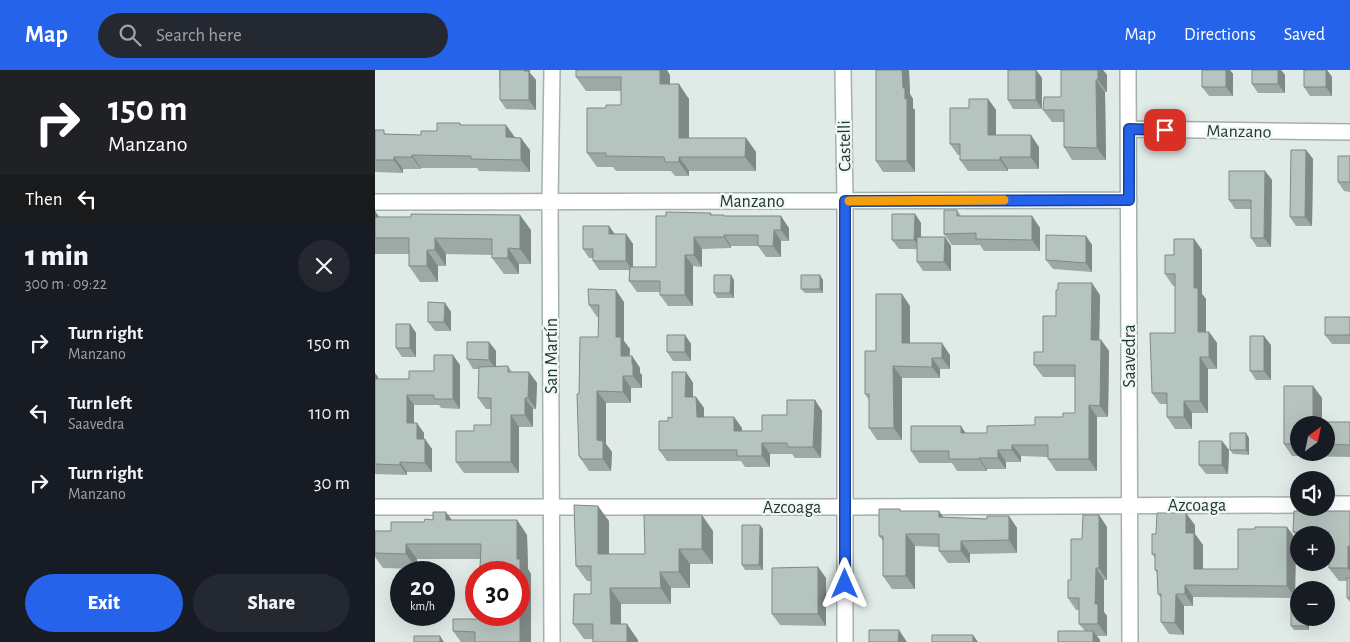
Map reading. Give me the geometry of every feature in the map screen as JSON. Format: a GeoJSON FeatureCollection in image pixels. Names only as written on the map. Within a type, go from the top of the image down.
{"type":"FeatureCollection","features":[{"type":"Feature","properties":{"kind":"street","name":"San Martín"},"geometry":{"type":"LineString","coordinates":[[552,70],[550,202],[552,642]]}},
{"type":"Feature","properties":{"kind":"street","name":"Castelli"},"geometry":{"type":"LineString","coordinates":[[843,70],[845,201],[845,642]]}},
{"type":"Feature","properties":{"kind":"street","name":"Saavedra"},"geometry":{"type":"LineString","coordinates":[[1128,70],[1130,642]]}},
{"type":"Feature","properties":{"kind":"street","name":"Manzano"},"geometry":{"type":"LineString","coordinates":[[1129,129],[1350,132]]}},
{"type":"Feature","properties":{"kind":"street","name":"Manzano"},"geometry":{"type":"LineString","coordinates":[[375,202],[1129,200]]}},
{"type":"Feature","properties":{"kind":"street","name":"Azcoaga"},"geometry":{"type":"LineString","coordinates":[[375,507],[1290,504]]}},
{"type":"Feature","properties":{"kind":"street"},"geometry":{"type":"LineString","coordinates":[[1335,504],[1350,504]]}},
{"type":"Feature","properties":{"kind":"building"},"geometry":{"type":"Polygon","coordinates":[[[500,70],[529,71],[529,100],[500,100],[500,70]]]}},
{"type":"Feature","properties":{"kind":"building"},"geometry":{"type":"Polygon","coordinates":[[[576,70],[660,70],[660,84],[679,84],[679,138],[746,138],[745,157],[679,157],[679,162],[665,162],[664,157],[606,156],[606,153],[587,153],[587,108],[606,108],[606,105],[621,105],[621,77],[576,77],[576,70]]]}},
{"type":"Feature","properties":{"kind":"building"},"geometry":{"type":"Polygon","coordinates":[[[876,70],[902,70],[903,88],[905,88],[905,99],[907,99],[907,161],[876,161],[876,70]]]}},
{"type":"Feature","properties":{"kind":"building"},"geometry":{"type":"Polygon","coordinates":[[[1008,70],[1036,70],[1036,100],[1008,100],[1008,70]]]}},
{"type":"Feature","properties":{"kind":"building"},"geometry":{"type":"Polygon","coordinates":[[[1061,70],[1098,70],[1098,80],[1096,80],[1097,148],[1064,147],[1064,110],[1043,110],[1044,97],[1061,97],[1061,70]]]}},
{"type":"Feature","properties":{"kind":"building"},"geometry":{"type":"Polygon","coordinates":[[[1202,70],[1226,70],[1226,87],[1202,87],[1202,70]]]}},
{"type":"Feature","properties":{"kind":"building"},"geometry":{"type":"Polygon","coordinates":[[[1252,70],[1278,70],[1278,84],[1252,84],[1252,70]]]}},
{"type":"Feature","properties":{"kind":"building"},"geometry":{"type":"Polygon","coordinates":[[[1304,70],[1326,70],[1326,87],[1304,87],[1304,70]]]}},
{"type":"Feature","properties":{"kind":"building"},"geometry":{"type":"Polygon","coordinates":[[[969,99],[988,99],[988,135],[1031,135],[1031,157],[1000,157],[1000,160],[960,160],[960,144],[950,144],[950,108],[969,108],[969,99]]]}},
{"type":"Feature","properties":{"kind":"building"},"geometry":{"type":"Polygon","coordinates":[[[437,123],[506,125],[506,137],[521,138],[521,160],[471,159],[471,156],[412,155],[412,157],[394,157],[394,160],[375,160],[375,130],[384,130],[384,134],[421,135],[421,131],[437,131],[437,123]]]}},
{"type":"Feature","properties":{"kind":"building"},"geometry":{"type":"Polygon","coordinates":[[[1291,150],[1306,150],[1305,217],[1290,217],[1291,150]]]}},
{"type":"Feature","properties":{"kind":"building"},"geometry":{"type":"Polygon","coordinates":[[[1338,156],[1350,156],[1350,182],[1338,182],[1338,156]]]}},
{"type":"Feature","properties":{"kind":"building"},"geometry":{"type":"Polygon","coordinates":[[[1229,171],[1265,171],[1264,238],[1251,238],[1251,200],[1229,200],[1229,171]]]}},
{"type":"Feature","properties":{"kind":"building"},"geometry":{"type":"Polygon","coordinates":[[[944,210],[957,210],[957,216],[1032,216],[1032,240],[976,239],[976,233],[944,234],[944,210]]]}},
{"type":"Feature","properties":{"kind":"building"},"geometry":{"type":"Polygon","coordinates":[[[666,212],[711,213],[710,215],[724,216],[781,216],[781,230],[774,230],[773,246],[758,246],[758,235],[694,237],[694,255],[685,255],[685,295],[660,295],[660,281],[629,281],[630,267],[656,267],[656,216],[666,216],[666,212]]]}},
{"type":"Feature","properties":{"kind":"building"},"geometry":{"type":"Polygon","coordinates":[[[411,214],[520,215],[520,249],[508,248],[508,258],[492,258],[492,239],[435,238],[435,250],[427,250],[427,266],[409,266],[409,238],[375,238],[375,217],[411,217],[411,214]]]}},
{"type":"Feature","properties":{"kind":"building"},"geometry":{"type":"Polygon","coordinates":[[[892,214],[915,214],[914,240],[892,240],[892,214]]]}},
{"type":"Feature","properties":{"kind":"building"},"geometry":{"type":"Polygon","coordinates":[[[583,226],[609,226],[609,234],[626,234],[626,261],[593,261],[593,249],[583,249],[583,226]]]}},
{"type":"Feature","properties":{"kind":"building"},"geometry":{"type":"Polygon","coordinates":[[[1046,235],[1086,236],[1086,263],[1046,260],[1046,235]]]}},
{"type":"Feature","properties":{"kind":"building"},"geometry":{"type":"Polygon","coordinates":[[[917,237],[945,237],[944,262],[917,262],[917,237]]]}},
{"type":"Feature","properties":{"kind":"building"},"geometry":{"type":"Polygon","coordinates":[[[1174,239],[1194,239],[1194,288],[1198,288],[1198,332],[1209,332],[1209,357],[1200,357],[1200,401],[1184,401],[1184,417],[1167,417],[1167,393],[1152,393],[1150,333],[1175,333],[1175,274],[1165,274],[1165,255],[1174,255],[1174,239]]]}},
{"type":"Feature","properties":{"kind":"building"},"geometry":{"type":"Polygon","coordinates":[[[714,275],[731,275],[730,293],[714,293],[714,275]]]}},
{"type":"Feature","properties":{"kind":"building"},"geometry":{"type":"Polygon","coordinates":[[[801,275],[820,275],[820,289],[801,289],[801,275]]]}},
{"type":"Feature","properties":{"kind":"building"},"geometry":{"type":"Polygon","coordinates":[[[1058,283],[1092,283],[1091,340],[1101,340],[1100,406],[1089,405],[1089,459],[1048,459],[1048,445],[1012,445],[1012,450],[998,450],[998,458],[979,459],[949,459],[949,451],[911,451],[911,426],[961,426],[961,433],[987,433],[987,426],[1035,425],[1035,417],[1063,417],[1063,413],[1075,413],[1075,365],[1034,365],[1034,352],[1043,352],[1043,316],[1056,316],[1056,290],[1058,290],[1058,283]]]}},
{"type":"Feature","properties":{"kind":"building"},"geometry":{"type":"Polygon","coordinates":[[[588,289],[616,290],[616,337],[621,337],[621,356],[632,356],[633,364],[633,376],[623,376],[623,392],[597,391],[597,440],[603,441],[603,459],[581,459],[579,456],[577,394],[579,394],[580,337],[598,337],[599,305],[589,305],[588,289]]]}},
{"type":"Feature","properties":{"kind":"building"},"geometry":{"type":"Polygon","coordinates":[[[876,294],[902,294],[902,343],[942,343],[942,358],[932,358],[932,367],[893,366],[894,428],[869,428],[869,394],[865,394],[865,351],[876,351],[876,294]]]}},
{"type":"Feature","properties":{"kind":"building"},"geometry":{"type":"Polygon","coordinates":[[[428,302],[445,303],[444,322],[428,322],[428,302]]]}},
{"type":"Feature","properties":{"kind":"building"},"geometry":{"type":"Polygon","coordinates":[[[1325,317],[1350,317],[1350,335],[1325,335],[1325,317]]]}},
{"type":"Feature","properties":{"kind":"building"},"geometry":{"type":"Polygon","coordinates":[[[396,324],[410,324],[410,348],[396,348],[396,324]]]}},
{"type":"Feature","properties":{"kind":"building"},"geometry":{"type":"Polygon","coordinates":[[[667,335],[685,335],[685,352],[667,352],[667,335]]]}},
{"type":"Feature","properties":{"kind":"building"},"geometry":{"type":"Polygon","coordinates":[[[1250,336],[1264,336],[1264,371],[1250,371],[1250,336]]]}},
{"type":"Feature","properties":{"kind":"building"},"geometry":{"type":"Polygon","coordinates":[[[467,342],[489,342],[489,360],[467,359],[467,342]]]}},
{"type":"Feature","properties":{"kind":"building"},"geometry":{"type":"Polygon","coordinates":[[[434,355],[453,355],[453,399],[434,399],[434,395],[407,395],[407,423],[417,423],[417,439],[425,439],[425,463],[375,464],[375,379],[409,379],[409,371],[434,371],[434,355]]]}},
{"type":"Feature","properties":{"kind":"building"},"geometry":{"type":"Polygon","coordinates":[[[508,366],[508,372],[529,372],[528,398],[525,398],[525,415],[511,415],[511,462],[456,462],[456,431],[474,431],[474,425],[491,425],[491,398],[478,398],[479,367],[508,366]]]}},
{"type":"Feature","properties":{"kind":"building"},"geometry":{"type":"Polygon","coordinates":[[[672,372],[686,372],[685,397],[696,397],[697,417],[734,417],[734,431],[762,431],[762,415],[787,415],[787,400],[815,400],[813,447],[788,447],[787,443],[762,443],[762,456],[737,456],[737,450],[659,450],[659,421],[668,421],[668,417],[672,418],[672,372]]]}},
{"type":"Feature","properties":{"kind":"building"},"geometry":{"type":"Polygon","coordinates":[[[1284,386],[1313,386],[1313,416],[1290,416],[1290,444],[1284,444],[1284,386]]]}},
{"type":"Feature","properties":{"kind":"building"},"geometry":{"type":"Polygon","coordinates":[[[1335,422],[1350,422],[1350,445],[1335,444],[1335,422]]]}},
{"type":"Feature","properties":{"kind":"building"},"geometry":{"type":"Polygon","coordinates":[[[1230,433],[1246,433],[1246,450],[1230,450],[1230,433]]]}},
{"type":"Feature","properties":{"kind":"building"},"geometry":{"type":"Polygon","coordinates":[[[1199,441],[1222,441],[1222,465],[1199,465],[1199,441]]]}},
{"type":"Feature","properties":{"kind":"building"},"geometry":{"type":"Polygon","coordinates":[[[574,505],[598,506],[598,554],[645,554],[644,515],[702,515],[702,549],[679,549],[679,572],[660,572],[661,588],[610,588],[611,624],[627,624],[627,642],[593,642],[593,624],[573,624],[574,594],[591,594],[591,566],[576,566],[574,505]]]}},
{"type":"Feature","properties":{"kind":"building"},"geometry":{"type":"Polygon","coordinates":[[[879,509],[939,511],[939,517],[987,519],[987,516],[1009,516],[1009,540],[961,541],[961,551],[939,551],[939,534],[906,534],[906,576],[883,576],[883,536],[879,536],[879,509]]]}},
{"type":"Feature","properties":{"kind":"building"},"geometry":{"type":"Polygon","coordinates":[[[1335,511],[1350,511],[1348,568],[1335,568],[1335,526],[1293,526],[1294,516],[1335,516],[1335,511]]]}},
{"type":"Feature","properties":{"kind":"building"},"geometry":{"type":"Polygon","coordinates":[[[433,512],[446,512],[446,520],[517,520],[517,559],[520,559],[520,561],[480,561],[481,544],[406,544],[406,554],[375,553],[375,531],[391,531],[391,522],[424,522],[425,519],[433,520],[433,512]]]}},
{"type":"Feature","properties":{"kind":"building"},"geometry":{"type":"Polygon","coordinates":[[[1157,513],[1186,513],[1186,533],[1194,533],[1194,569],[1238,569],[1238,529],[1287,527],[1287,586],[1185,585],[1185,594],[1176,594],[1175,623],[1161,622],[1161,594],[1158,594],[1155,554],[1152,554],[1152,534],[1156,534],[1157,513]]]}},
{"type":"Feature","properties":{"kind":"building"},"geometry":{"type":"Polygon","coordinates":[[[1083,515],[1099,515],[1099,568],[1096,568],[1095,604],[1098,604],[1098,624],[1079,624],[1079,598],[1068,598],[1068,580],[1071,580],[1071,539],[1082,539],[1083,515]]]}},
{"type":"Feature","properties":{"kind":"building"},"geometry":{"type":"Polygon","coordinates":[[[742,525],[760,525],[759,565],[742,565],[742,525]]]}},
{"type":"Feature","properties":{"kind":"building"},"geometry":{"type":"Polygon","coordinates":[[[818,567],[818,614],[772,614],[772,568],[818,567]]]}},
{"type":"Feature","properties":{"kind":"building"},"geometry":{"type":"Polygon","coordinates":[[[1347,578],[1350,578],[1350,598],[1347,598],[1347,578]]]}},
{"type":"Feature","properties":{"kind":"building"},"geometry":{"type":"Polygon","coordinates":[[[455,619],[465,619],[465,626],[520,626],[520,642],[475,642],[475,632],[453,631],[455,619]]]}},
{"type":"Feature","properties":{"kind":"building"},"geometry":{"type":"Polygon","coordinates":[[[869,630],[899,630],[898,642],[869,642],[869,630]]]}},
{"type":"Feature","properties":{"kind":"building"},"geometry":{"type":"Polygon","coordinates":[[[1058,631],[1093,631],[1093,642],[1058,642],[1058,631]]]}},
{"type":"Feature","properties":{"kind":"building"},"geometry":{"type":"Polygon","coordinates":[[[932,635],[973,635],[973,642],[932,642],[932,635]]]}},
{"type":"Feature","properties":{"kind":"building"},"geometry":{"type":"Polygon","coordinates":[[[414,636],[440,636],[440,642],[414,642],[414,636]]]}},
{"type":"Feature","properties":{"kind":"slow traffic"},"geometry":{"type":"LineString","coordinates":[[849,201],[1004,200]]}},
{"type":"Feature","properties":{"kind":"route"},"geometry":{"type":"LineString","coordinates":[[845,584],[845,201],[1129,200],[1129,129],[1165,130]]}}]}
